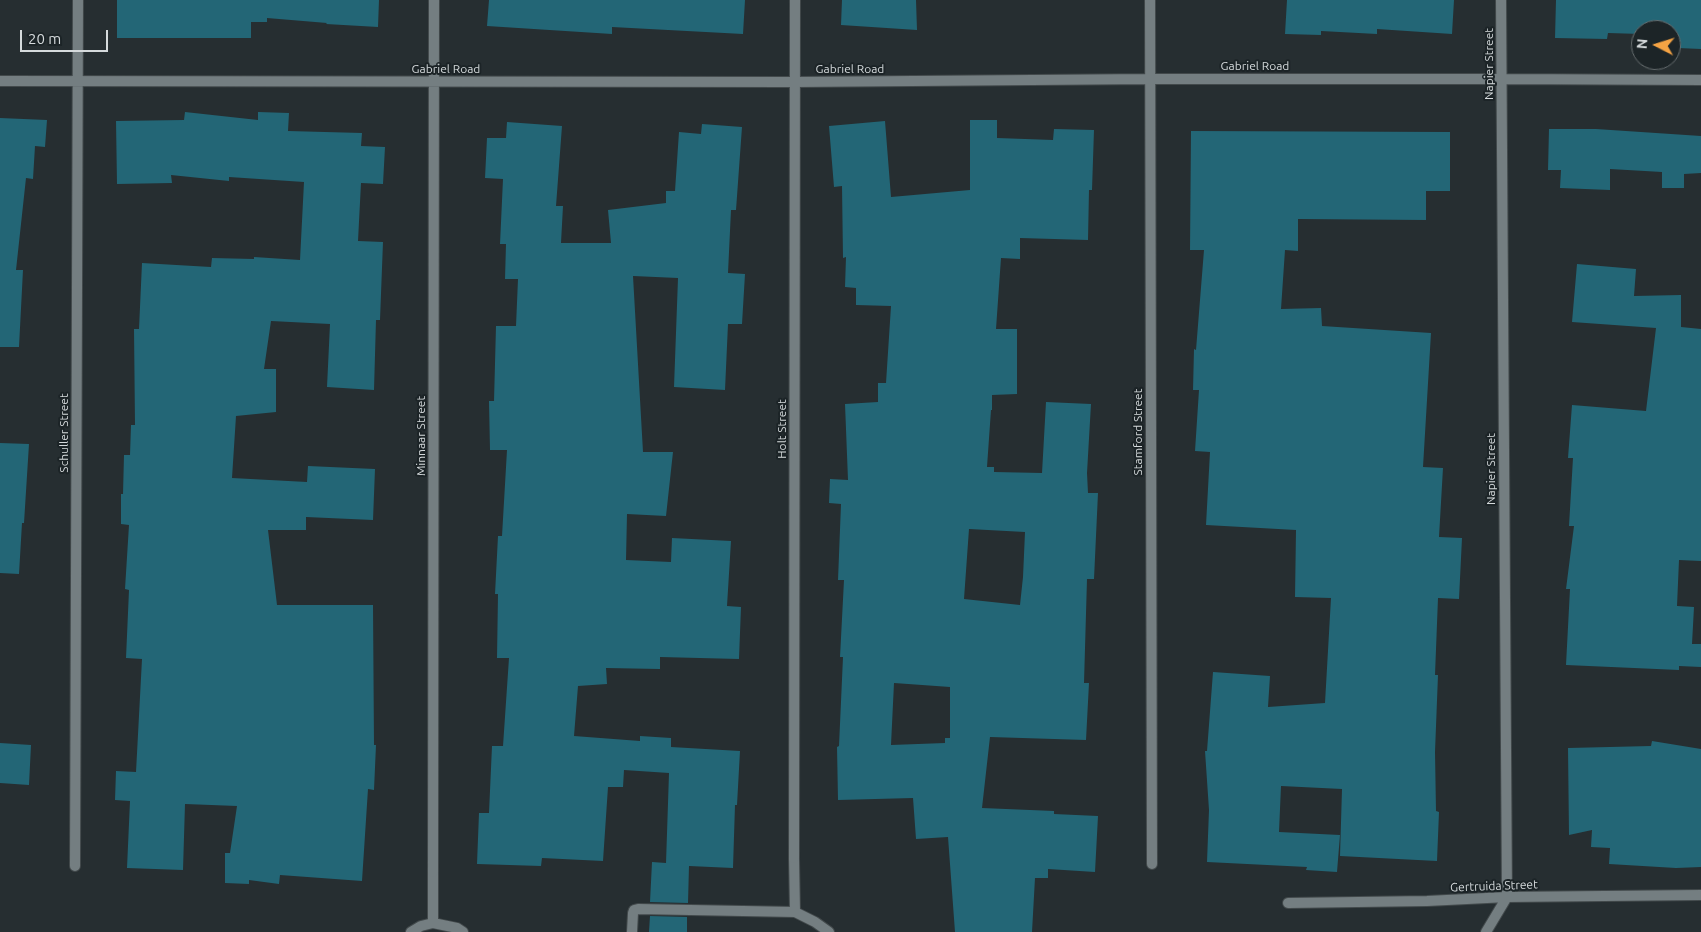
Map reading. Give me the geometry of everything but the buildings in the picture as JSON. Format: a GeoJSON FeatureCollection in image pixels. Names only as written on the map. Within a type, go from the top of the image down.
{"type":"FeatureCollection","features":[{"type":"Feature","properties":{"kind":"street","name":"Schuller Street"},"geometry":{"type":"LineString","coordinates":[[75,866],[78,0]]}},
{"type":"Feature","properties":{"kind":"street","name":"Minnaar Street"},"geometry":{"type":"LineString","coordinates":[[433,923],[434,0]]}},
{"type":"Feature","properties":{"kind":"street","name":"Holt Street"},"geometry":{"type":"LineString","coordinates":[[795,0],[795,912]]}},
{"type":"Feature","properties":{"kind":"street","name":"Stamford Street"},"geometry":{"type":"LineString","coordinates":[[1150,0],[1152,864]]}},
{"type":"Feature","properties":{"kind":"street","name":"Napier Street"},"geometry":{"type":"LineString","coordinates":[[1501,0],[1507,897]]}},
{"type":"Feature","properties":{"kind":"street","name":"Gabriel Road"},"geometry":{"type":"LineString","coordinates":[[0,81],[1701,80]]}},
{"type":"Feature","properties":{"kind":"street","name":"Gertruida Street"},"geometry":{"type":"LineString","coordinates":[[1288,903],[1427,901],[1507,897],[1701,895]]}},
{"type":"Feature","properties":{"kind":"street"},"geometry":{"type":"LineString","coordinates":[[1486,932],[1507,897]]}},
{"type":"Feature","properties":{"kind":"street"},"geometry":{"type":"LineString","coordinates":[[632,932],[633,913],[634,910],[638,909],[795,912],[815,922],[829,932]]}},
{"type":"Feature","properties":{"kind":"street"},"geometry":{"type":"LineString","coordinates":[[411,932],[421,926],[433,923],[457,928],[463,932]]}}]}
